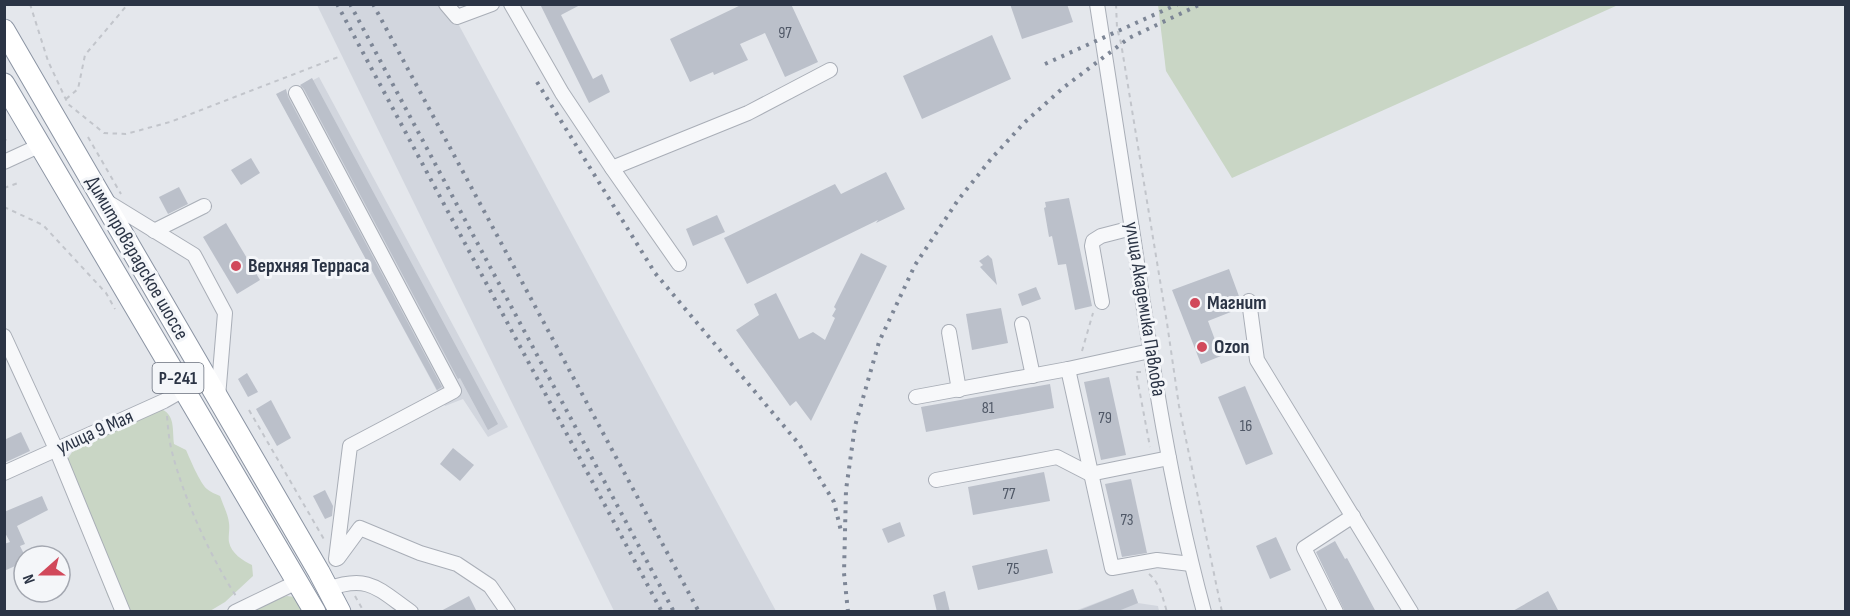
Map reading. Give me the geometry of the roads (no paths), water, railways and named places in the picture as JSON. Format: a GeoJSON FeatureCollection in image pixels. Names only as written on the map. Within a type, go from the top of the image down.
{"type":"FeatureCollection","features":[{"type":"Feature","properties":{"kind":"highway","name":"Димитровградское шоссе"},"geometry":{"type":"LineString","coordinates":[[4,30],[75,133],[106,201],[218,399],[333,575],[340,612]]}},
{"type":"Feature","properties":{"kind":"highway","name":"Димитровградское шоссе"},"geometry":{"type":"LineString","coordinates":[[4,84],[299,581],[315,612]]}},
{"type":"Feature","properties":{"kind":"highway"},"geometry":{"type":"LineString","coordinates":[[41,145],[75,133]]}},
{"type":"Feature","properties":{"kind":"street"},"geometry":{"type":"LineString","coordinates":[[446,4],[457,17],[492,4]]}},
{"type":"Feature","properties":{"kind":"street"},"geometry":{"type":"LineString","coordinates":[[511,4],[562,93],[679,264]]}},
{"type":"Feature","properties":{"kind":"street","name":"улица Академика Павлова"},"geometry":{"type":"LineString","coordinates":[[1097,4],[1150,351],[1181,522],[1204,612]]}},
{"type":"Feature","properties":{"kind":"street"},"geometry":{"type":"LineString","coordinates":[[612,168],[748,113],[830,70]]}},
{"type":"Feature","properties":{"kind":"street"},"geometry":{"type":"LineString","coordinates":[[296,93],[454,391],[350,446],[333,575]]}},
{"type":"Feature","properties":{"kind":"street"},"geometry":{"type":"LineString","coordinates":[[4,162],[41,145]]}},
{"type":"Feature","properties":{"kind":"street"},"geometry":{"type":"LineString","coordinates":[[106,201],[194,255],[225,313],[218,399]]}},
{"type":"Feature","properties":{"kind":"street"},"geometry":{"type":"LineString","coordinates":[[154,231],[204,206]]}},
{"type":"Feature","properties":{"kind":"street"},"geometry":{"type":"LineString","coordinates":[[1102,302],[1093,241],[1101,236],[1132,228]]}},
{"type":"Feature","properties":{"kind":"street"},"geometry":{"type":"LineString","coordinates":[[1249,301],[1257,360],[1411,612]]}},
{"type":"Feature","properties":{"kind":"street"},"geometry":{"type":"LineString","coordinates":[[1022,324],[1033,376]]}},
{"type":"Feature","properties":{"kind":"street"},"geometry":{"type":"LineString","coordinates":[[949,332],[958,390]]}},
{"type":"Feature","properties":{"kind":"street"},"geometry":{"type":"LineString","coordinates":[[4,336],[56,449],[123,612]]}},
{"type":"Feature","properties":{"kind":"street"},"geometry":{"type":"LineString","coordinates":[[916,397],[1033,376],[1150,351]]}},
{"type":"Feature","properties":{"kind":"street"},"geometry":{"type":"LineString","coordinates":[[1068,369],[1112,568],[1157,560],[1191,564]]}},
{"type":"Feature","properties":{"kind":"street","name":"улица 9 Мая"},"geometry":{"type":"LineString","coordinates":[[4,473],[185,390]]}},
{"type":"Feature","properties":{"kind":"street"},"geometry":{"type":"LineString","coordinates":[[936,480],[1057,458],[1090,474],[1169,458]]}},
{"type":"Feature","properties":{"kind":"street"},"geometry":{"type":"LineString","coordinates":[[1336,612],[1304,548],[1353,516]]}},
{"type":"Feature","properties":{"kind":"street"},"geometry":{"type":"LineString","coordinates":[[333,575],[360,528],[420,553],[457,564],[490,586],[508,612]]}},
{"type":"Feature","properties":{"kind":"street"},"geometry":{"type":"LineString","coordinates":[[333,575],[368,583],[411,612]]}},
{"type":"Feature","properties":{"kind":"street"},"geometry":{"type":"LineString","coordinates":[[235,612],[299,581]]}},
{"type":"Feature","properties":{"kind":"railway"},"geometry":{"type":"LineString","coordinates":[[337,4],[662,612]]}},
{"type":"Feature","properties":{"kind":"railway"},"geometry":{"type":"LineString","coordinates":[[350,4],[674,612]]}},
{"type":"Feature","properties":{"kind":"railway"},"geometry":{"type":"LineString","coordinates":[[373,4],[699,612]]}},
{"type":"Feature","properties":{"kind":"railway"},"geometry":{"type":"LineString","coordinates":[[1045,64],[1178,4]]}},
{"type":"Feature","properties":{"kind":"railway"},"geometry":{"type":"LineString","coordinates":[[848,612],[844,573],[846,490],[855,426],[879,342],[915,265],[958,200],[1024,123],[1063,88],[1129,38],[1201,4]]}},
{"type":"Feature","properties":{"kind":"railway"},"geometry":{"type":"LineString","coordinates":[[537,82],[655,273],[799,444],[834,502],[841,531]]}},
{"type":"Feature","properties":{"kind":"place","name":"Верхняя Терраса"},"geometry":{"type":"Point","coordinates":[236,266]}},
{"type":"Feature","properties":{"kind":"place","name":"Магнит"},"geometry":{"type":"Point","coordinates":[1195,303]}},
{"type":"Feature","properties":{"kind":"place","name":"Ozon"},"geometry":{"type":"Point","coordinates":[1202,347]}}]}
